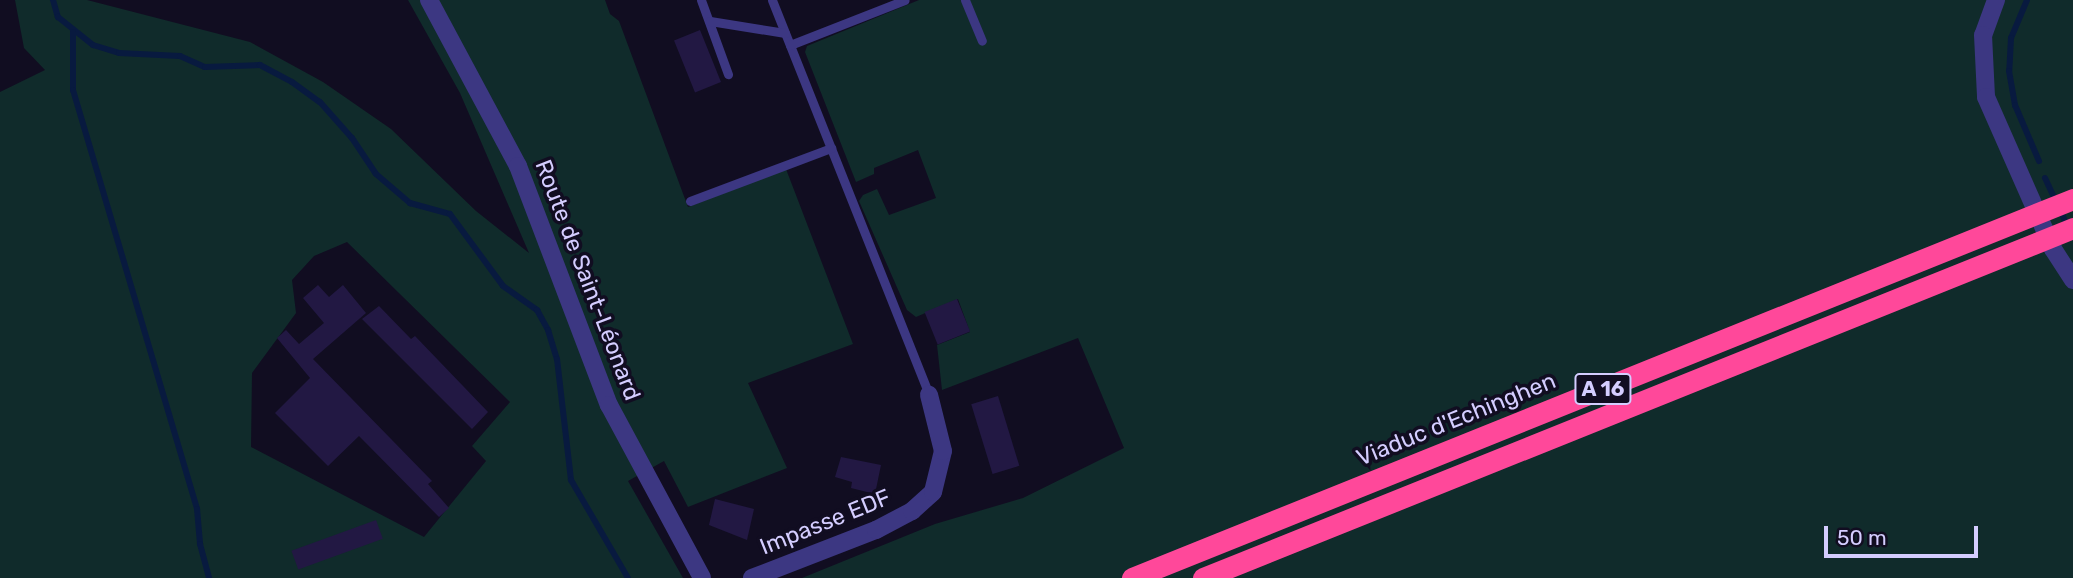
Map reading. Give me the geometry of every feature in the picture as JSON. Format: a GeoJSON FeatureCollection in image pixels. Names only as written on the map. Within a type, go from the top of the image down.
{"type":"FeatureCollection","features":[{"type":"Feature","properties":{"kind":"highway","name":"Viaduc d'Echinghen"},"geometry":{"type":"LineString","coordinates":[[1132,578],[2073,200]]}},
{"type":"Feature","properties":{"kind":"highway","name":"A 16"},"geometry":{"type":"LineString","coordinates":[[1203,578],[2073,228]]}},
{"type":"Feature","properties":{"kind":"street","name":"Route de Saint-Léonard"},"geometry":{"type":"LineString","coordinates":[[429,0],[518,166],[608,405],[702,578]]}},
{"type":"Feature","properties":{"kind":"street"},"geometry":{"type":"LineString","coordinates":[[1996,0],[1982,46],[1986,97],[2053,249],[2073,280]]}},
{"type":"Feature","properties":{"kind":"street","name":"Impasse EDF"},"geometry":{"type":"LineString","coordinates":[[752,578],[876,530],[912,511],[933,492],[943,451],[929,395]]}},
{"type":"Feature","properties":{"kind":"lane"},"geometry":{"type":"LineString","coordinates":[[701,0],[728,74]]}},
{"type":"Feature","properties":{"kind":"lane"},"geometry":{"type":"LineString","coordinates":[[772,0],[929,395]]}},
{"type":"Feature","properties":{"kind":"lane"},"geometry":{"type":"LineString","coordinates":[[790,45],[905,0]]}},
{"type":"Feature","properties":{"kind":"lane"},"geometry":{"type":"LineString","coordinates":[[965,0],[982,41]]}},
{"type":"Feature","properties":{"kind":"lane"},"geometry":{"type":"LineString","coordinates":[[710,21],[785,33]]}},
{"type":"Feature","properties":{"kind":"lane"},"geometry":{"type":"LineString","coordinates":[[690,201],[831,148]]}},
{"type":"Feature","properties":{"kind":"green space"},"geometry":{"type":"Polygon","coordinates":[[[15,0],[87,0],[250,42],[323,82],[391,129],[476,211],[529,253],[460,93],[408,0],[605,0],[610,14],[619,21],[688,207],[786,169],[853,344],[748,383],[787,468],[688,507],[664,461],[628,481],[683,578],[0,578],[0,92],[45,70],[24,48],[15,0]],[[347,242],[314,256],[292,280],[296,313],[252,373],[251,447],[424,537],[486,461],[472,446],[510,402],[347,242]]]}},
{"type":"Feature","properties":{"kind":"green space"},"geometry":{"type":"Polygon","coordinates":[[[919,0],[2073,0],[2073,578],[802,578],[935,524],[1023,498],[1124,448],[1078,338],[942,390],[937,345],[970,332],[958,299],[916,317],[907,310],[859,201],[863,195],[877,189],[889,215],[936,198],[918,150],[874,168],[874,174],[856,182],[805,52],[807,46],[919,0]]]}},
{"type":"Feature","properties":{"kind":"building"},"geometry":{"type":"Polygon","coordinates":[[[700,30],[721,82],[695,92],[674,40],[700,30]]]}},
{"type":"Feature","properties":{"kind":"building"},"geometry":{"type":"Polygon","coordinates":[[[318,285],[329,297],[343,285],[366,313],[313,359],[432,481],[428,484],[449,508],[439,517],[359,436],[328,466],[275,413],[310,378],[277,338],[286,330],[299,344],[324,323],[303,298],[318,285]]]}},
{"type":"Feature","properties":{"kind":"building"},"geometry":{"type":"Polygon","coordinates":[[[957,299],[970,331],[938,345],[925,312],[957,299]]]}},
{"type":"Feature","properties":{"kind":"building"},"geometry":{"type":"Polygon","coordinates":[[[379,306],[411,339],[415,336],[488,412],[472,429],[362,319],[379,306]]]}},
{"type":"Feature","properties":{"kind":"building"},"geometry":{"type":"Polygon","coordinates":[[[998,396],[1019,466],[993,474],[971,404],[998,396]]]}},
{"type":"Feature","properties":{"kind":"building"},"geometry":{"type":"Polygon","coordinates":[[[841,457],[881,465],[875,494],[851,488],[852,482],[835,477],[841,457]]]}},
{"type":"Feature","properties":{"kind":"building"},"geometry":{"type":"Polygon","coordinates":[[[715,499],[754,509],[747,540],[709,525],[715,499]]]}},
{"type":"Feature","properties":{"kind":"building"},"geometry":{"type":"Polygon","coordinates":[[[376,520],[383,539],[298,570],[291,551],[376,520]]]}},
{"type":"Feature","properties":{"kind":"waterway"},"geometry":{"type":"LineString","coordinates":[[53,0],[58,17],[93,45],[119,53],[180,56],[205,67],[260,65],[292,82],[320,102],[352,138],[376,174],[410,203],[450,214],[503,286],[537,310],[548,330],[557,359],[571,480],[628,578]]}},
{"type":"Feature","properties":{"kind":"waterway"},"geometry":{"type":"LineString","coordinates":[[2027,0],[2011,38],[2009,71],[2015,105],[2039,161]]}},
{"type":"Feature","properties":{"kind":"waterway"},"geometry":{"type":"LineString","coordinates":[[73,32],[73,90],[197,509],[200,544],[209,578]]}},
{"type":"Feature","properties":{"kind":"waterway"},"geometry":{"type":"LineString","coordinates":[[2045,178],[2068,227]]}}]}
